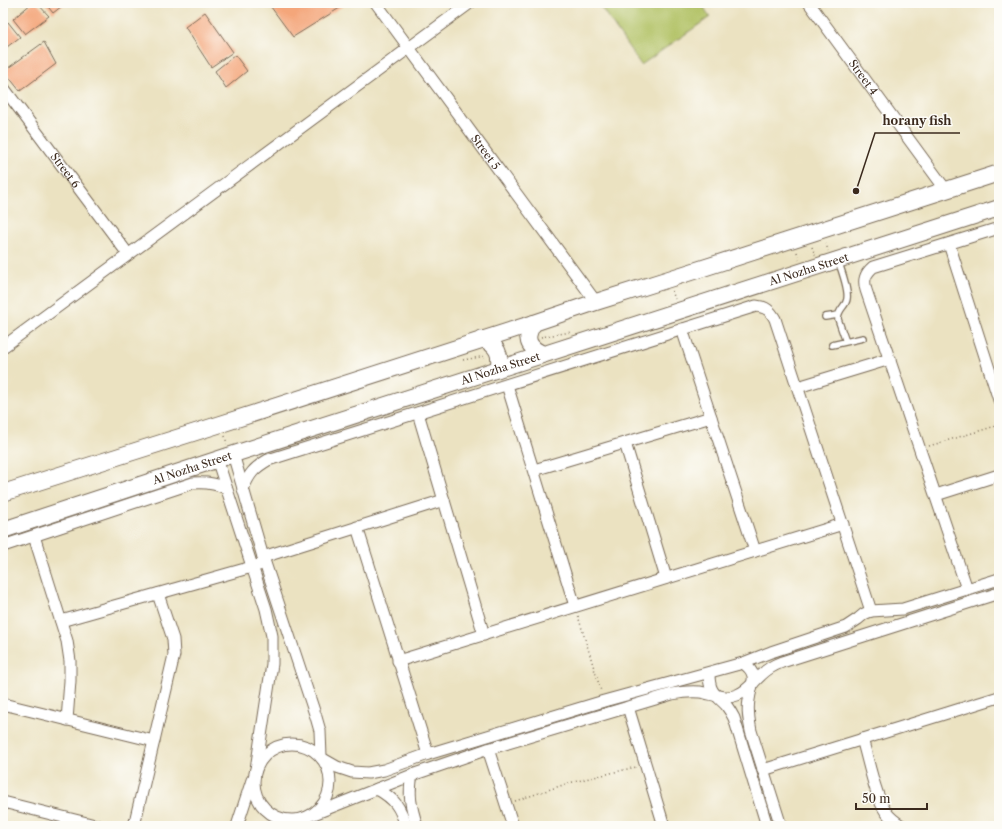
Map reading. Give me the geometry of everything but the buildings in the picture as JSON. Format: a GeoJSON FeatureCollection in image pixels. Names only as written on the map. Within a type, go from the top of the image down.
{"type":"FeatureCollection","features":[{"type":"Feature","properties":{"kind":"main road"},"geometry":{"type":"LineString","coordinates":[[3,493],[484,340],[536,329],[596,302],[669,280],[999,173]]}},
{"type":"Feature","properties":{"kind":"main road","name":"Al Nozha Street"},"geometry":{"type":"LineString","coordinates":[[3,530],[227,456],[678,312],[834,256],[999,208]]}},
{"type":"Feature","properties":{"kind":"main road"},"geometry":{"type":"LineString","coordinates":[[536,329],[529,330],[528,338],[530,346],[536,351],[544,354]]}},
{"type":"Feature","properties":{"kind":"main road"},"geometry":{"type":"LineString","coordinates":[[484,340],[490,342],[496,347],[500,362],[498,369]]}},
{"type":"Feature","properties":{"kind":"street","name":"Street 5"},"geometry":{"type":"LineString","coordinates":[[376,3],[596,302]]}},
{"type":"Feature","properties":{"kind":"street"},"geometry":{"type":"LineString","coordinates":[[3,347],[470,3]]}},
{"type":"Feature","properties":{"kind":"street","name":"Street 4"},"geometry":{"type":"LineString","coordinates":[[809,3],[946,190]]}},
{"type":"Feature","properties":{"kind":"street","name":"Street 6"},"geometry":{"type":"LineString","coordinates":[[3,87],[128,254]]}},
{"type":"Feature","properties":{"kind":"street"},"geometry":{"type":"LineString","coordinates":[[967,589],[864,284],[868,271],[873,267],[999,228]]}},
{"type":"Feature","properties":{"kind":"street"},"geometry":{"type":"LineString","coordinates":[[949,244],[999,400]]}},
{"type":"Feature","properties":{"kind":"street"},"geometry":{"type":"LineString","coordinates":[[243,489],[248,477],[256,467],[268,460],[756,306],[764,307],[771,312],[775,319],[871,610]]}},
{"type":"Feature","properties":{"kind":"street"},"geometry":{"type":"LineString","coordinates":[[682,329],[755,551]]}},
{"type":"Feature","properties":{"kind":"street"},"geometry":{"type":"LineString","coordinates":[[798,387],[890,359]]}},
{"type":"Feature","properties":{"kind":"street"},"geometry":{"type":"LineString","coordinates":[[507,385],[576,606]]}},
{"type":"Feature","properties":{"kind":"street"},"geometry":{"type":"LineString","coordinates":[[418,413],[484,635]]}},
{"type":"Feature","properties":{"kind":"street"},"geometry":{"type":"LineString","coordinates":[[534,470],[711,417]]}},
{"type":"Feature","properties":{"kind":"street"},"geometry":{"type":"LineString","coordinates":[[625,443],[666,578]]}},
{"type":"Feature","properties":{"kind":"street"},"geometry":{"type":"LineString","coordinates":[[227,456],[226,488],[266,609],[272,636],[272,664],[254,772],[237,826]]}},
{"type":"Feature","properties":{"kind":"street"},"geometry":{"type":"LineString","coordinates":[[227,456],[243,489],[264,560],[320,730],[322,758],[328,770],[330,782],[328,794],[323,805],[314,814]]}},
{"type":"Feature","properties":{"kind":"street"},"geometry":{"type":"LineString","coordinates":[[936,495],[999,475]]}},
{"type":"Feature","properties":{"kind":"street"},"geometry":{"type":"LineString","coordinates":[[3,546],[193,483],[216,483],[226,488]]}},
{"type":"Feature","properties":{"kind":"street"},"geometry":{"type":"LineString","coordinates":[[61,621],[252,567],[264,560],[357,527],[444,500]]}},
{"type":"Feature","properties":{"kind":"street"},"geometry":{"type":"LineString","coordinates":[[398,661],[843,524]]}},
{"type":"Feature","properties":{"kind":"street"},"geometry":{"type":"LineString","coordinates":[[357,527],[428,754]]}},
{"type":"Feature","properties":{"kind":"street"},"geometry":{"type":"LineString","coordinates":[[34,536],[67,641],[70,661],[67,720]]}},
{"type":"Feature","properties":{"kind":"street"},"geometry":{"type":"LineString","coordinates":[[999,579],[902,609],[887,611],[879,609],[871,610],[846,627],[742,663],[604,700],[428,754],[384,770],[368,773],[352,772],[337,767],[311,749],[299,744],[285,744],[273,748],[262,757],[254,772],[254,790],[258,802],[268,812],[289,823],[300,820],[412,775],[488,749],[672,694],[686,691],[701,692],[726,698],[736,696],[746,691],[766,670],[782,662],[999,593]]}},
{"type":"Feature","properties":{"kind":"street"},"geometry":{"type":"LineString","coordinates":[[134,826],[174,655],[173,640],[158,594]]}},
{"type":"Feature","properties":{"kind":"street"},"geometry":{"type":"LineString","coordinates":[[887,611],[892,618],[890,627]]}},
{"type":"Feature","properties":{"kind":"street"},"geometry":{"type":"LineString","coordinates":[[858,620],[860,628],[865,635]]}},
{"type":"Feature","properties":{"kind":"street"},"geometry":{"type":"LineString","coordinates":[[742,663],[749,668],[753,675],[748,715],[751,731],[781,826]]}},
{"type":"Feature","properties":{"kind":"street"},"geometry":{"type":"LineString","coordinates":[[709,673],[711,689],[715,696],[726,706],[734,718],[767,826]]}},
{"type":"Feature","properties":{"kind":"street"},"geometry":{"type":"LineString","coordinates":[[763,770],[999,697]]}},
{"type":"Feature","properties":{"kind":"street"},"geometry":{"type":"LineString","coordinates":[[3,704],[154,741]]}},
{"type":"Feature","properties":{"kind":"street"},"geometry":{"type":"LineString","coordinates":[[628,707],[664,826]]}},
{"type":"Feature","properties":{"kind":"street"},"geometry":{"type":"LineString","coordinates":[[862,739],[879,800],[885,811],[894,821],[902,826]]}},
{"type":"Feature","properties":{"kind":"street"},"geometry":{"type":"LineString","coordinates":[[488,749],[513,826]]}},
{"type":"Feature","properties":{"kind":"street"},"geometry":{"type":"LineString","coordinates":[[412,775],[409,787],[409,798],[418,826]]}},
{"type":"Feature","properties":{"kind":"street"},"geometry":{"type":"LineString","coordinates":[[377,789],[388,795],[396,803],[406,826]]}},
{"type":"Feature","properties":{"kind":"street"},"geometry":{"type":"LineString","coordinates":[[3,802],[99,826]]}},
{"type":"Feature","properties":{"kind":"lane"},"geometry":{"type":"LineString","coordinates":[[834,256],[848,294],[846,302],[838,315],[846,342]]}},
{"type":"Feature","properties":{"kind":"lane"},"geometry":{"type":"LineString","coordinates":[[825,317],[838,315]]}},
{"type":"Feature","properties":{"kind":"lane"},"geometry":{"type":"LineString","coordinates":[[832,345],[863,338]]}},
{"type":"Feature","properties":{"kind":"path"},"geometry":{"type":"LineString","coordinates":[[825,240],[834,256]]}},
{"type":"Feature","properties":{"kind":"path"},"geometry":{"type":"LineString","coordinates":[[811,245],[815,257]]}},
{"type":"Feature","properties":{"kind":"path"},"geometry":{"type":"LineString","coordinates":[[796,250],[800,262]]}},
{"type":"Feature","properties":{"kind":"path"},"geometry":{"type":"LineString","coordinates":[[669,280],[678,312]]}},
{"type":"Feature","properties":{"kind":"path"},"geometry":{"type":"LineString","coordinates":[[536,329],[542,337],[572,331]]}},
{"type":"Feature","properties":{"kind":"path"},"geometry":{"type":"LineString","coordinates":[[460,361],[489,356]]}},
{"type":"Feature","properties":{"kind":"path"},"geometry":{"type":"LineString","coordinates":[[221,424],[227,456]]}},
{"type":"Feature","properties":{"kind":"path"},"geometry":{"type":"LineString","coordinates":[[920,448],[999,425]]}},
{"type":"Feature","properties":{"kind":"path"},"geometry":{"type":"LineString","coordinates":[[576,606],[604,700]]}},
{"type":"Feature","properties":{"kind":"path"},"geometry":{"type":"LineString","coordinates":[[506,804],[569,783],[646,764]]}},
{"type":"Feature","properties":{"kind":"green space"},"geometry":{"type":"Polygon","coordinates":[[[598,3],[701,3],[710,17],[641,65],[598,3]]]}},
{"type":"Feature","properties":{"kind":"place","name":"horany fish"},"geometry":{"type":"Point","coordinates":[856,191]}}]}
